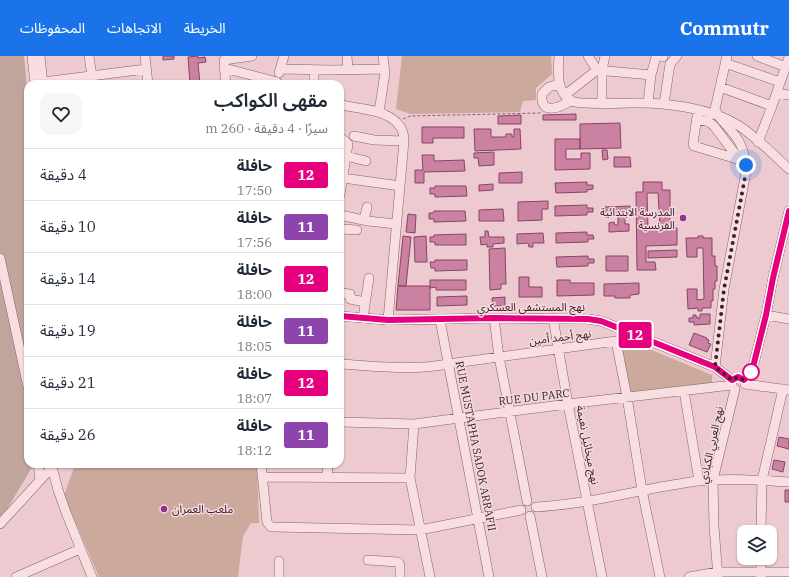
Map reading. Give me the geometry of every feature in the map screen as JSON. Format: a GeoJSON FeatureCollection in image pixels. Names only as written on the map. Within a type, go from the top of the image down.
{"type":"FeatureCollection","features":[{"type":"Feature","properties":{"kind":"street"},"geometry":{"type":"LineString","coordinates":[[32,56],[40,80]]}},
{"type":"Feature","properties":{"kind":"street"},"geometry":{"type":"LineString","coordinates":[[40,56],[41,80]]}},
{"type":"Feature","properties":{"kind":"street"},"geometry":{"type":"LineString","coordinates":[[89,56],[92,80],[146,69]]}},
{"type":"Feature","properties":{"kind":"street"},"geometry":{"type":"LineString","coordinates":[[145,56],[147,80]]}},
{"type":"Feature","properties":{"kind":"street"},"geometry":{"type":"LineString","coordinates":[[224,61],[252,56]]}},
{"type":"Feature","properties":{"kind":"street"},"geometry":{"type":"LineString","coordinates":[[278,80],[284,56]]}},
{"type":"Feature","properties":{"kind":"street"},"geometry":{"type":"LineString","coordinates":[[347,56],[348,70]]}},
{"type":"Feature","properties":{"kind":"street"},"geometry":{"type":"LineString","coordinates":[[379,112],[385,69],[384,56]]}},
{"type":"Feature","properties":{"kind":"street"},"geometry":{"type":"LineString","coordinates":[[588,56],[600,70],[651,76]]}},
{"type":"Feature","properties":{"kind":"street"},"geometry":{"type":"LineString","coordinates":[[602,104],[600,70],[605,56]]}},
{"type":"Feature","properties":{"kind":"street"},"geometry":{"type":"LineString","coordinates":[[648,103],[651,76],[659,56],[670,64]]}},
{"type":"Feature","properties":{"kind":"street"},"geometry":{"type":"LineString","coordinates":[[664,104],[670,64],[677,56]]}},
{"type":"Feature","properties":{"kind":"street"},"geometry":{"type":"LineString","coordinates":[[758,56],[786,67]]}},
{"type":"Feature","properties":{"kind":"street"},"geometry":{"type":"LineString","coordinates":[[561,57],[559,84],[568,98],[575,102],[602,104],[664,104],[697,114],[718,115],[737,125],[789,168]]}},
{"type":"Feature","properties":{"kind":"street"},"geometry":{"type":"LineString","coordinates":[[758,142],[789,57]]}},
{"type":"Feature","properties":{"kind":"street"},"geometry":{"type":"LineString","coordinates":[[715,367],[724,289],[746,172],[743,150],[734,134],[715,110],[726,60],[780,82]]}},
{"type":"Feature","properties":{"kind":"street"},"geometry":{"type":"LineString","coordinates":[[224,61],[270,80]]}},
{"type":"Feature","properties":{"kind":"street"},"geometry":{"type":"LineString","coordinates":[[224,61],[226,80]]}},
{"type":"Feature","properties":{"kind":"street"},"geometry":{"type":"LineString","coordinates":[[281,69],[385,69]]}},
{"type":"Feature","properties":{"kind":"street"},"geometry":{"type":"LineString","coordinates":[[314,70],[314,80]]}},
{"type":"Feature","properties":{"kind":"street"},"geometry":{"type":"LineString","coordinates":[[559,84],[549,88],[542,94],[541,100],[543,105],[551,108],[558,107],[600,70]]}},
{"type":"Feature","properties":{"kind":"street"},"geometry":{"type":"LineString","coordinates":[[720,87],[772,106]]}},
{"type":"Feature","properties":{"kind":"street"},"geometry":{"type":"LineString","coordinates":[[777,93],[789,95]]}},
{"type":"Feature","properties":{"kind":"street"},"geometry":{"type":"LineString","coordinates":[[344,106],[379,112],[398,123],[402,128],[404,141],[388,320]]}},
{"type":"Feature","properties":{"kind":"street"},"geometry":{"type":"LineString","coordinates":[[697,114],[714,126],[738,158],[694,146],[697,114]]}},
{"type":"Feature","properties":{"kind":"street"},"geometry":{"type":"LineString","coordinates":[[354,136],[374,140],[404,141]]}},
{"type":"Feature","properties":{"kind":"street"},"geometry":{"type":"LineString","coordinates":[[344,140],[348,144],[344,157],[366,161]]}},
{"type":"Feature","properties":{"kind":"street"},"geometry":{"type":"LineString","coordinates":[[344,178],[400,186]]}},
{"type":"Feature","properties":{"kind":"street"},"geometry":{"type":"LineString","coordinates":[[364,220],[367,207]]}},
{"type":"Feature","properties":{"kind":"street"},"geometry":{"type":"LineString","coordinates":[[733,385],[742,389],[744,382],[752,370],[789,211]]}},
{"type":"Feature","properties":{"kind":"street"},"geometry":{"type":"LineString","coordinates":[[344,216],[396,224]]}},
{"type":"Feature","properties":{"kind":"street"},"geometry":{"type":"LineString","coordinates":[[344,229],[357,230]]}},
{"type":"Feature","properties":{"kind":"street"},"geometry":{"type":"LineString","coordinates":[[0,258],[24,369]]}},
{"type":"Feature","properties":{"kind":"street"},"geometry":{"type":"LineString","coordinates":[[363,318],[369,278]]}},
{"type":"Feature","properties":{"kind":"street"},"geometry":{"type":"LineString","coordinates":[[344,293],[350,294],[350,299],[365,302]]}},
{"type":"Feature","properties":{"kind":"street"},"geometry":{"type":"LineString","coordinates":[[766,315],[789,319]]}},
{"type":"Feature","properties":{"kind":"street","name":"نهج المستشفى العسكري"},"geometry":{"type":"LineString","coordinates":[[344,316],[388,320],[553,318],[601,321],[715,367],[733,385]]}},
{"type":"Feature","properties":{"kind":"street"},"geometry":{"type":"LineString","coordinates":[[494,318],[499,357],[527,501]]}},
{"type":"Feature","properties":{"kind":"street","name":"نهج ميخائيل نعيمة"},"geometry":{"type":"LineString","coordinates":[[553,318],[586,500],[602,577]]}},
{"type":"Feature","properties":{"kind":"street","name":"RUE MUSTAPHA SADOK ARRAFII"},"geometry":{"type":"LineString","coordinates":[[440,320],[489,577]]}},
{"type":"Feature","properties":{"kind":"street","name":"نهج أحمد أمين"},"geometry":{"type":"LineString","coordinates":[[344,364],[416,368],[432,367],[616,342],[627,397],[642,490],[660,577]]}},
{"type":"Feature","properties":{"kind":"street"},"geometry":{"type":"LineString","coordinates":[[744,382],[786,390],[762,480],[762,525]]}},
{"type":"Feature","properties":{"kind":"street","name":"RUE DU PARC"},"geometry":{"type":"LineString","coordinates":[[344,422],[414,424],[733,385]]}},
{"type":"Feature","properties":{"kind":"street","name":"نهج العربي الكبادي"},"geometry":{"type":"LineString","coordinates":[[718,575],[714,527],[713,480],[733,385]]}},
{"type":"Feature","properties":{"kind":"street"},"geometry":{"type":"LineString","coordinates":[[684,391],[699,481]]}},
{"type":"Feature","properties":{"kind":"street"},"geometry":{"type":"LineString","coordinates":[[414,424],[410,478],[430,577]]}},
{"type":"Feature","properties":{"kind":"street"},"geometry":{"type":"LineString","coordinates":[[38,468],[40,480]]}},
{"type":"Feature","properties":{"kind":"street"},"geometry":{"type":"LineString","coordinates":[[0,524],[50,468]]}},
{"type":"Feature","properties":{"kind":"street"},"geometry":{"type":"LineString","coordinates":[[54,468],[58,490],[92,577]]}},
{"type":"Feature","properties":{"kind":"street"},"geometry":{"type":"LineString","coordinates":[[261,468],[267,522],[274,527],[420,530],[522,510]]}},
{"type":"Feature","properties":{"kind":"street"},"geometry":{"type":"LineString","coordinates":[[327,478],[328,468]]}},
{"type":"Feature","properties":{"kind":"street"},"geometry":{"type":"LineString","coordinates":[[262,477],[410,478]]}},
{"type":"Feature","properties":{"kind":"street"},"geometry":{"type":"LineString","coordinates":[[536,507],[564,505],[699,481],[762,480],[789,482]]}},
{"type":"Feature","properties":{"kind":"street"},"geometry":{"type":"LineString","coordinates":[[527,501],[533,502],[536,507],[535,513],[530,516]]}},
{"type":"Feature","properties":{"kind":"street"},"geometry":{"type":"LineString","coordinates":[[522,510],[523,504],[527,501]]}},
{"type":"Feature","properties":{"kind":"street"},"geometry":{"type":"LineString","coordinates":[[522,510],[525,514],[530,516]]}},
{"type":"Feature","properties":{"kind":"street"},"geometry":{"type":"LineString","coordinates":[[530,516],[542,577]]}},
{"type":"Feature","properties":{"kind":"street"},"geometry":{"type":"LineString","coordinates":[[16,577],[80,549]]}},
{"type":"Feature","properties":{"kind":"street"},"geometry":{"type":"LineString","coordinates":[[368,560],[398,562],[401,567],[400,577]]}},
{"type":"Feature","properties":{"kind":"street"},"geometry":{"type":"LineString","coordinates":[[279,561],[279,577]]}},
{"type":"Feature","properties":{"kind":"street"},"geometry":{"type":"LineString","coordinates":[[689,577],[761,575],[789,572]]}},
{"type":"Feature","properties":{"kind":"path"},"geometry":{"type":"LineString","coordinates":[[398,123],[410,116],[547,113],[551,108]]}},
{"type":"Feature","properties":{"kind":"shaded area"},"geometry":{"type":"Polygon","coordinates":[[[0,56],[24,56],[26,80],[24,80],[24,468],[32,468],[0,519],[0,56]]]}},
{"type":"Feature","properties":{"kind":"shaded area"},"geometry":{"type":"Polygon","coordinates":[[[402,56],[551,56],[552,74],[536,88],[536,100],[523,101],[520,112],[410,114],[396,109],[402,56]]]}},
{"type":"Feature","properties":{"kind":"shaded area"},"geometry":{"type":"Polygon","coordinates":[[[620,337],[712,375],[712,383],[631,394],[620,337]]]}},
{"type":"Feature","properties":{"kind":"shaded area","name":"ملعب العمران"},"geometry":{"type":"Polygon","coordinates":[[[74,468],[257,468],[259,523],[251,523],[243,536],[238,577],[99,577],[64,496],[74,468]]]}},
{"type":"Feature","properties":{"kind":"building"},"geometry":{"type":"Polygon","coordinates":[[[163,56],[174,56],[174,59],[163,60],[163,56]]]}},
{"type":"Feature","properties":{"kind":"building"},"geometry":{"type":"Polygon","coordinates":[[[188,57],[205,57],[206,62],[198,63],[200,80],[190,80],[188,57]]]}},
{"type":"Feature","properties":{"kind":"building"},"geometry":{"type":"Polygon","coordinates":[[[576,114],[576,120],[543,120],[543,115],[576,114]]]}},
{"type":"Feature","properties":{"kind":"building"},"geometry":{"type":"Polygon","coordinates":[[[521,115],[521,124],[498,124],[498,116],[521,115]]]}},
{"type":"Feature","properties":{"kind":"building"},"geometry":{"type":"Polygon","coordinates":[[[620,123],[621,148],[580,149],[580,124],[620,123]]]}},
{"type":"Feature","properties":{"kind":"building"},"geometry":{"type":"Polygon","coordinates":[[[422,127],[464,127],[464,138],[433,138],[433,143],[422,143],[422,127]]]}},
{"type":"Feature","properties":{"kind":"building"},"geometry":{"type":"Polygon","coordinates":[[[474,129],[491,129],[491,137],[506,137],[506,134],[512,134],[512,137],[514,137],[514,129],[520,129],[521,149],[475,151],[474,129]]]}},
{"type":"Feature","properties":{"kind":"building"},"geometry":{"type":"Polygon","coordinates":[[[555,139],[580,139],[580,149],[566,149],[566,159],[581,159],[581,153],[590,153],[590,169],[555,170],[555,139]]]}},
{"type":"Feature","properties":{"kind":"building"},"geometry":{"type":"Polygon","coordinates":[[[602,150],[607,150],[608,159],[603,160],[602,150]]]}},
{"type":"Feature","properties":{"kind":"building"},"geometry":{"type":"Polygon","coordinates":[[[494,152],[494,165],[479,166],[478,158],[474,158],[474,153],[494,152]]]}},
{"type":"Feature","properties":{"kind":"building"},"geometry":{"type":"Polygon","coordinates":[[[422,155],[434,155],[434,161],[464,160],[465,171],[424,172],[424,183],[415,183],[415,170],[423,170],[422,155]]]}},
{"type":"Feature","properties":{"kind":"building"},"geometry":{"type":"Polygon","coordinates":[[[614,157],[630,157],[631,167],[614,167],[614,157]]]}},
{"type":"Feature","properties":{"kind":"building"},"geometry":{"type":"Polygon","coordinates":[[[522,172],[522,183],[499,183],[499,173],[522,172]]]}},
{"type":"Feature","properties":{"kind":"building"},"geometry":{"type":"Polygon","coordinates":[[[587,182],[587,185],[593,185],[593,189],[587,190],[587,192],[556,193],[555,183],[587,182]]]}},
{"type":"Feature","properties":{"kind":"building"},"geometry":{"type":"Polygon","coordinates":[[[643,182],[662,182],[662,190],[670,190],[670,228],[677,228],[677,245],[646,246],[646,262],[655,262],[656,270],[637,270],[636,192],[643,192],[643,182]],[[647,193],[648,228],[660,227],[658,193],[647,193]]]}},
{"type":"Feature","properties":{"kind":"building"},"geometry":{"type":"Polygon","coordinates":[[[493,184],[493,190],[479,191],[479,185],[493,184]]]}},
{"type":"Feature","properties":{"kind":"building"},"geometry":{"type":"Polygon","coordinates":[[[435,186],[466,186],[467,196],[435,197],[435,194],[430,194],[430,188],[435,188],[435,186]]]}},
{"type":"Feature","properties":{"kind":"building"},"geometry":{"type":"Polygon","coordinates":[[[548,201],[548,209],[542,209],[542,220],[518,221],[518,202],[548,201]]]}},
{"type":"Feature","properties":{"kind":"building"},"geometry":{"type":"Polygon","coordinates":[[[587,205],[587,208],[593,208],[593,212],[587,212],[587,215],[555,216],[555,206],[587,205]]]}},
{"type":"Feature","properties":{"kind":"building"},"geometry":{"type":"Polygon","coordinates":[[[630,206],[630,216],[625,217],[625,224],[629,224],[629,231],[609,232],[609,223],[614,222],[615,225],[618,225],[618,216],[606,217],[605,207],[630,206]]]}},
{"type":"Feature","properties":{"kind":"building"},"geometry":{"type":"Polygon","coordinates":[[[503,209],[504,221],[479,221],[479,210],[503,209]]]}},
{"type":"Feature","properties":{"kind":"building"},"geometry":{"type":"Polygon","coordinates":[[[434,211],[465,211],[466,221],[434,222],[434,219],[429,219],[429,213],[433,213],[434,211]]]}},
{"type":"Feature","properties":{"kind":"building"},"geometry":{"type":"Polygon","coordinates":[[[408,214],[416,215],[415,233],[406,232],[408,214]]]}},
{"type":"Feature","properties":{"kind":"building"},"geometry":{"type":"Polygon","coordinates":[[[485,231],[488,231],[489,237],[504,237],[504,243],[493,244],[493,247],[487,247],[487,244],[481,245],[480,237],[485,237],[485,231]]]}},
{"type":"Feature","properties":{"kind":"building"},"geometry":{"type":"Polygon","coordinates":[[[587,232],[587,235],[593,235],[594,239],[588,239],[588,242],[556,243],[556,233],[587,232]]]}},
{"type":"Feature","properties":{"kind":"building"},"geometry":{"type":"Polygon","coordinates":[[[543,233],[544,243],[533,243],[533,247],[529,247],[528,243],[517,244],[517,234],[543,233]]]}},
{"type":"Feature","properties":{"kind":"building"},"geometry":{"type":"Polygon","coordinates":[[[466,234],[466,245],[435,245],[435,242],[430,242],[430,237],[434,237],[434,235],[466,234]]]}},
{"type":"Feature","properties":{"kind":"building"},"geometry":{"type":"Polygon","coordinates":[[[403,236],[411,237],[406,286],[398,286],[403,236]]]}},
{"type":"Feature","properties":{"kind":"building"},"geometry":{"type":"Polygon","coordinates":[[[426,236],[427,262],[415,262],[414,237],[426,236]]]}},
{"type":"Feature","properties":{"kind":"building"},"geometry":{"type":"Polygon","coordinates":[[[698,236],[703,236],[703,238],[712,238],[712,256],[715,256],[715,266],[717,266],[717,281],[715,281],[715,289],[713,289],[713,301],[711,301],[711,308],[702,308],[702,311],[698,311],[698,308],[688,309],[687,289],[697,289],[697,300],[704,299],[703,248],[697,248],[697,257],[687,257],[686,238],[698,238],[698,236]]]}},
{"type":"Feature","properties":{"kind":"building"},"geometry":{"type":"Polygon","coordinates":[[[505,248],[506,284],[501,284],[501,289],[490,290],[489,249],[505,248]]]}},
{"type":"Feature","properties":{"kind":"building"},"geometry":{"type":"Polygon","coordinates":[[[677,250],[677,257],[648,258],[648,251],[677,250]]]}},
{"type":"Feature","properties":{"kind":"building"},"geometry":{"type":"Polygon","coordinates":[[[588,256],[588,259],[594,259],[594,263],[588,263],[588,266],[557,267],[556,257],[588,256]]]}},
{"type":"Feature","properties":{"kind":"building"},"geometry":{"type":"Polygon","coordinates":[[[606,256],[628,256],[628,271],[606,271],[606,256]]]}},
{"type":"Feature","properties":{"kind":"building"},"geometry":{"type":"Polygon","coordinates":[[[435,260],[467,260],[467,270],[435,271],[435,268],[431,268],[430,262],[435,262],[435,260]]]}},
{"type":"Feature","properties":{"kind":"building"},"geometry":{"type":"Polygon","coordinates":[[[519,277],[529,277],[529,287],[542,287],[542,297],[519,297],[519,277]]]}},
{"type":"Feature","properties":{"kind":"building"},"geometry":{"type":"Polygon","coordinates":[[[430,280],[466,280],[466,290],[436,290],[436,287],[430,288],[430,280]]]}},
{"type":"Feature","properties":{"kind":"building"},"geometry":{"type":"Polygon","coordinates":[[[557,280],[570,280],[570,283],[594,283],[594,295],[557,296],[557,280]]]}},
{"type":"Feature","properties":{"kind":"building"},"geometry":{"type":"Polygon","coordinates":[[[639,283],[639,294],[630,295],[630,298],[604,296],[604,284],[639,283]]]}},
{"type":"Feature","properties":{"kind":"building"},"geometry":{"type":"Polygon","coordinates":[[[398,286],[430,286],[430,310],[396,310],[398,286]]]}},
{"type":"Feature","properties":{"kind":"building"},"geometry":{"type":"Polygon","coordinates":[[[467,296],[467,305],[437,306],[437,297],[467,296]]]}},
{"type":"Feature","properties":{"kind":"building"},"geometry":{"type":"Polygon","coordinates":[[[505,297],[505,306],[493,306],[492,298],[505,297]]]}},
{"type":"Feature","properties":{"kind":"building"},"geometry":{"type":"Polygon","coordinates":[[[700,314],[710,314],[710,324],[694,325],[694,322],[689,322],[689,318],[693,318],[693,315],[696,315],[698,319],[700,318],[700,314]]]}},
{"type":"Feature","properties":{"kind":"building"},"geometry":{"type":"Polygon","coordinates":[[[694,333],[709,340],[708,343],[711,344],[707,352],[689,345],[694,333]]]}},
{"type":"Feature","properties":{"kind":"building"},"geometry":{"type":"Polygon","coordinates":[[[779,437],[789,439],[789,449],[777,446],[779,437]]]}},
{"type":"Feature","properties":{"kind":"building"},"geometry":{"type":"Polygon","coordinates":[[[774,460],[785,462],[783,472],[772,469],[774,460]]]}},
{"type":"Feature","properties":{"kind":"building"},"geometry":{"type":"Polygon","coordinates":[[[785,490],[789,490],[789,502],[785,502],[785,490]]]}},
{"type":"Feature","properties":{"kind":"bus line","name":"12"},"geometry":{"type":"LineString","coordinates":[[344,316],[388,320],[553,318],[601,321],[715,367],[732,380],[740,377],[744,380],[750,374],[754,363],[789,211]]}},
{"type":"Feature","properties":{"kind":"place","name":"المدرسة الابتدائية الفرنسية"},"geometry":{"type":"Point","coordinates":[683,218]}},
{"type":"Feature","properties":{"kind":"place","name":"ملعب العمران"},"geometry":{"type":"Point","coordinates":[164,509]}},
{"type":"Feature","properties":{"kind":"route"},"geometry":{"type":"LineString","coordinates":[[746,165],[746,172],[724,289],[715,367],[732,380],[738,377],[744,380],[751,372]]}}]}
